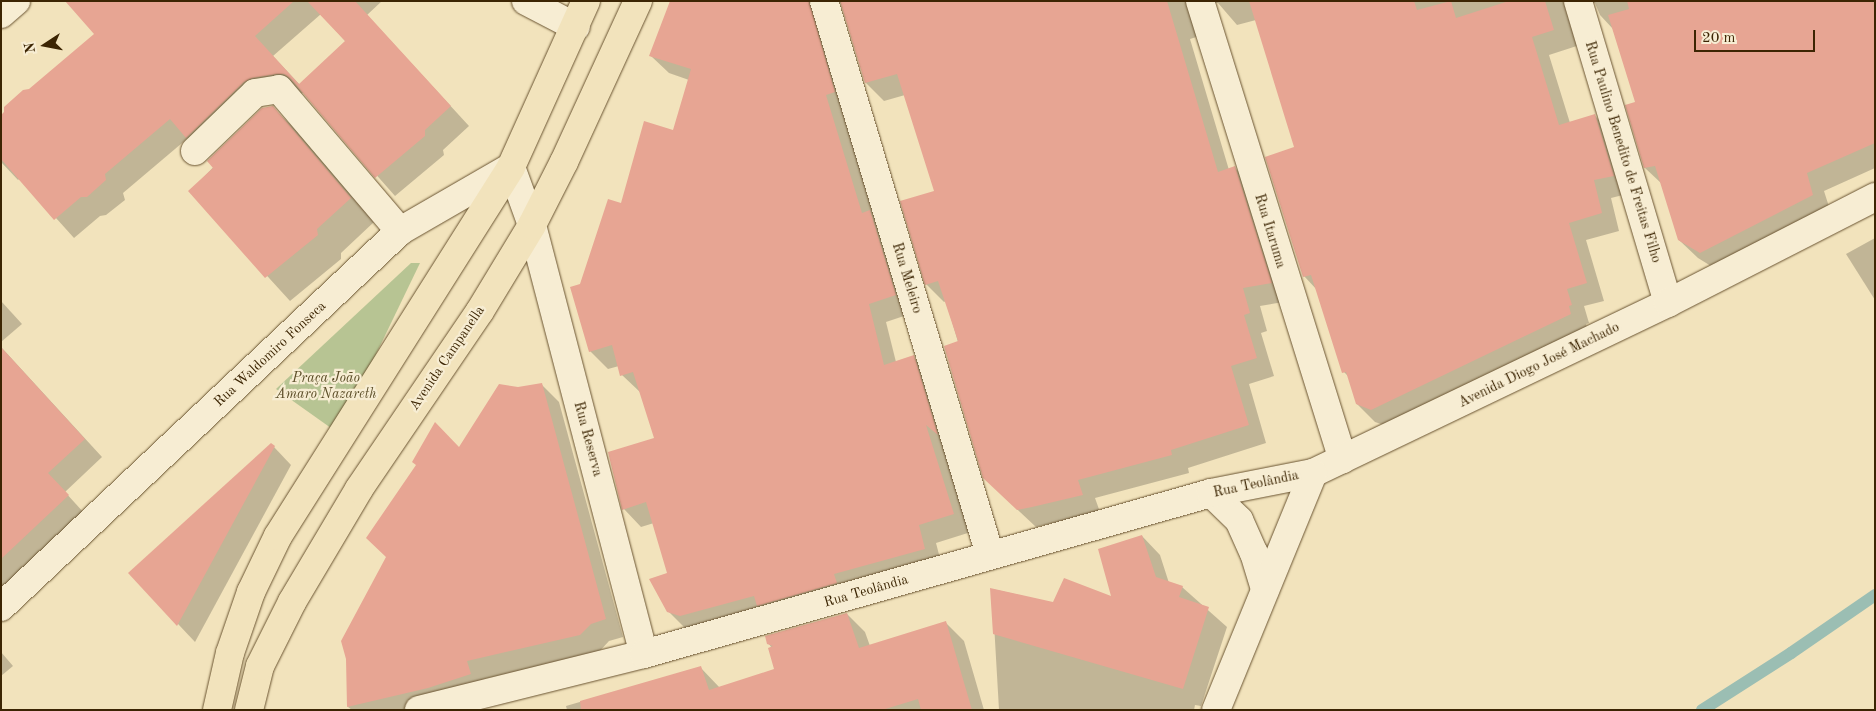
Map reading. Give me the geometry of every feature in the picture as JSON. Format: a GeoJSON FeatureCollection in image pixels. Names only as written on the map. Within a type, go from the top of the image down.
{"type":"FeatureCollection","features":[{"type":"Feature","properties":{"kind":"main road"},"geometry":{"type":"LineString","coordinates":[[216,710],[230,653],[251,592],[278,536],[511,167],[576,27],[586,1]]}},
{"type":"Feature","properties":{"kind":"main road","name":"Avenida Campanella"},"geometry":{"type":"LineString","coordinates":[[249,710],[260,666],[292,602],[359,489],[480,310],[532,224],[564,162],[638,1]]}},
{"type":"Feature","properties":{"kind":"street"},"geometry":{"type":"LineString","coordinates":[[1,14],[16,1]]}},
{"type":"Feature","properties":{"kind":"street"},"geometry":{"type":"LineString","coordinates":[[526,1],[576,27]]}},
{"type":"Feature","properties":{"kind":"street","name":"Rua Meleiro"},"geometry":{"type":"LineString","coordinates":[[824,1],[990,556]]}},
{"type":"Feature","properties":{"kind":"street","name":"Rua Itaruma"},"geometry":{"type":"LineString","coordinates":[[1200,1],[1343,459]]}},
{"type":"Feature","properties":{"kind":"street","name":"Rua Paulino Benedito de Freitas Filho"},"geometry":{"type":"LineString","coordinates":[[1578,1],[1668,302]]}},
{"type":"Feature","properties":{"kind":"street"},"geometry":{"type":"LineString","coordinates":[[195,151],[255,93],[279,89],[400,231]]}},
{"type":"Feature","properties":{"kind":"street"},"geometry":{"type":"LineString","coordinates":[[511,167],[532,224]]}},
{"type":"Feature","properties":{"kind":"street","name":"Rua Waldomiro Fonseca"},"geometry":{"type":"LineString","coordinates":[[1,607],[400,231],[511,167]]}},
{"type":"Feature","properties":{"kind":"street","name":"Avenida Diogo José Machado"},"geometry":{"type":"LineString","coordinates":[[1312,473],[1668,302],[1875,197]]}},
{"type":"Feature","properties":{"kind":"street","name":"Rua Reserva"},"geometry":{"type":"LineString","coordinates":[[532,224],[644,654]]}},
{"type":"Feature","properties":{"kind":"street"},"geometry":{"type":"LineString","coordinates":[[1216,710],[1299,511],[1312,473]]}},
{"type":"Feature","properties":{"kind":"street","name":"Rua Teolândia"},"geometry":{"type":"LineString","coordinates":[[419,710],[644,654],[1211,493],[1312,473]]}},
{"type":"Feature","properties":{"kind":"street"},"geometry":{"type":"LineString","coordinates":[[1211,493],[1239,520],[1254,553],[1265,589]]}},
{"type":"Feature","properties":{"kind":"green space","name":"Praça João Amaro Nazareth"},"geometry":{"type":"Polygon","coordinates":[[[411,263],[420,263],[338,433],[276,389],[411,263]]]}},
{"type":"Feature","properties":{"kind":"building"},"geometry":{"type":"Polygon","coordinates":[[[65,1],[294,1],[255,36],[299,84],[345,41],[307,1],[355,1],[451,106],[425,130],[425,136],[375,178],[291,79],[284,74],[252,78],[244,82],[186,138],[170,119],[105,174],[106,180],[87,197],[81,197],[54,220],[1,159],[1,115],[4,112],[4,107],[23,90],[29,89],[94,34],[65,1]]]}},
{"type":"Feature","properties":{"kind":"building"},"geometry":{"type":"Polygon","coordinates":[[[670,1],[809,1],[835,92],[826,95],[862,213],[870,210],[896,295],[869,304],[884,365],[914,355],[938,435],[926,425],[954,514],[919,525],[925,549],[834,574],[837,583],[757,606],[754,596],[680,616],[667,612],[649,579],[667,573],[646,502],[622,510],[608,452],[654,438],[633,372],[620,376],[612,345],[589,352],[570,287],[580,284],[608,199],[621,203],[644,121],[673,130],[691,69],[649,56],[670,1]]]}},
{"type":"Feature","properties":{"kind":"building"},"geometry":{"type":"Polygon","coordinates":[[[840,1],[1167,1],[1218,172],[1235,166],[1272,283],[1243,288],[1250,313],[1244,315],[1257,358],[1231,366],[1249,425],[1171,450],[1172,455],[1078,480],[1083,495],[1017,510],[983,478],[944,346],[958,341],[938,281],[925,285],[900,201],[934,191],[897,74],[865,83],[840,1]]]}},
{"type":"Feature","properties":{"kind":"building"},"geometry":{"type":"Polygon","coordinates":[[[1249,1],[1414,1],[1417,10],[1451,1],[1456,18],[1509,1],[1545,1],[1554,30],[1532,37],[1559,125],[1595,114],[1614,176],[1594,180],[1602,213],[1569,223],[1587,283],[1567,289],[1572,305],[1569,306],[1571,314],[1371,410],[1356,404],[1346,372],[1342,373],[1311,275],[1303,277],[1265,157],[1294,147],[1249,1]]]}},
{"type":"Feature","properties":{"kind":"building"},"geometry":{"type":"Polygon","coordinates":[[[1627,1],[1875,1],[1875,143],[1807,173],[1813,195],[1700,253],[1678,240],[1655,166],[1644,168],[1625,105],[1635,102],[1608,15],[1629,9],[1627,1]]]}},
{"type":"Feature","properties":{"kind":"building"},"geometry":{"type":"Polygon","coordinates":[[[273,106],[351,198],[317,229],[318,235],[265,278],[188,191],[213,168],[207,161],[262,108],[273,106]]]}},
{"type":"Feature","properties":{"kind":"building"},"geometry":{"type":"Polygon","coordinates":[[[1,347],[85,439],[48,473],[69,495],[1,559],[1,347]]]}},
{"type":"Feature","properties":{"kind":"building"},"geometry":{"type":"Polygon","coordinates":[[[542,383],[606,619],[591,624],[580,635],[467,661],[471,674],[428,688],[347,707],[346,659],[341,641],[386,557],[366,538],[416,465],[412,462],[435,422],[459,447],[499,384],[518,387],[542,383]]]}},
{"type":"Feature","properties":{"kind":"building"},"geometry":{"type":"Polygon","coordinates":[[[271,443],[275,446],[177,626],[128,573],[271,443]]]}},
{"type":"Feature","properties":{"kind":"building"},"geometry":{"type":"Polygon","coordinates":[[[1142,535],[1156,577],[1183,586],[1179,597],[1209,607],[1183,689],[993,634],[990,588],[1053,602],[1064,578],[1111,596],[1098,549],[1142,535]]]}},
{"type":"Feature","properties":{"kind":"building"},"geometry":{"type":"Polygon","coordinates":[[[847,613],[859,648],[946,621],[972,710],[921,710],[918,699],[882,710],[581,710],[580,701],[701,666],[709,690],[774,669],[768,648],[773,646],[767,644],[765,636],[847,613]]]}},
{"type":"Feature","properties":{"kind":"waterway"},"geometry":{"type":"LineString","coordinates":[[1702,710],[1791,653],[1875,595]]}}]}
